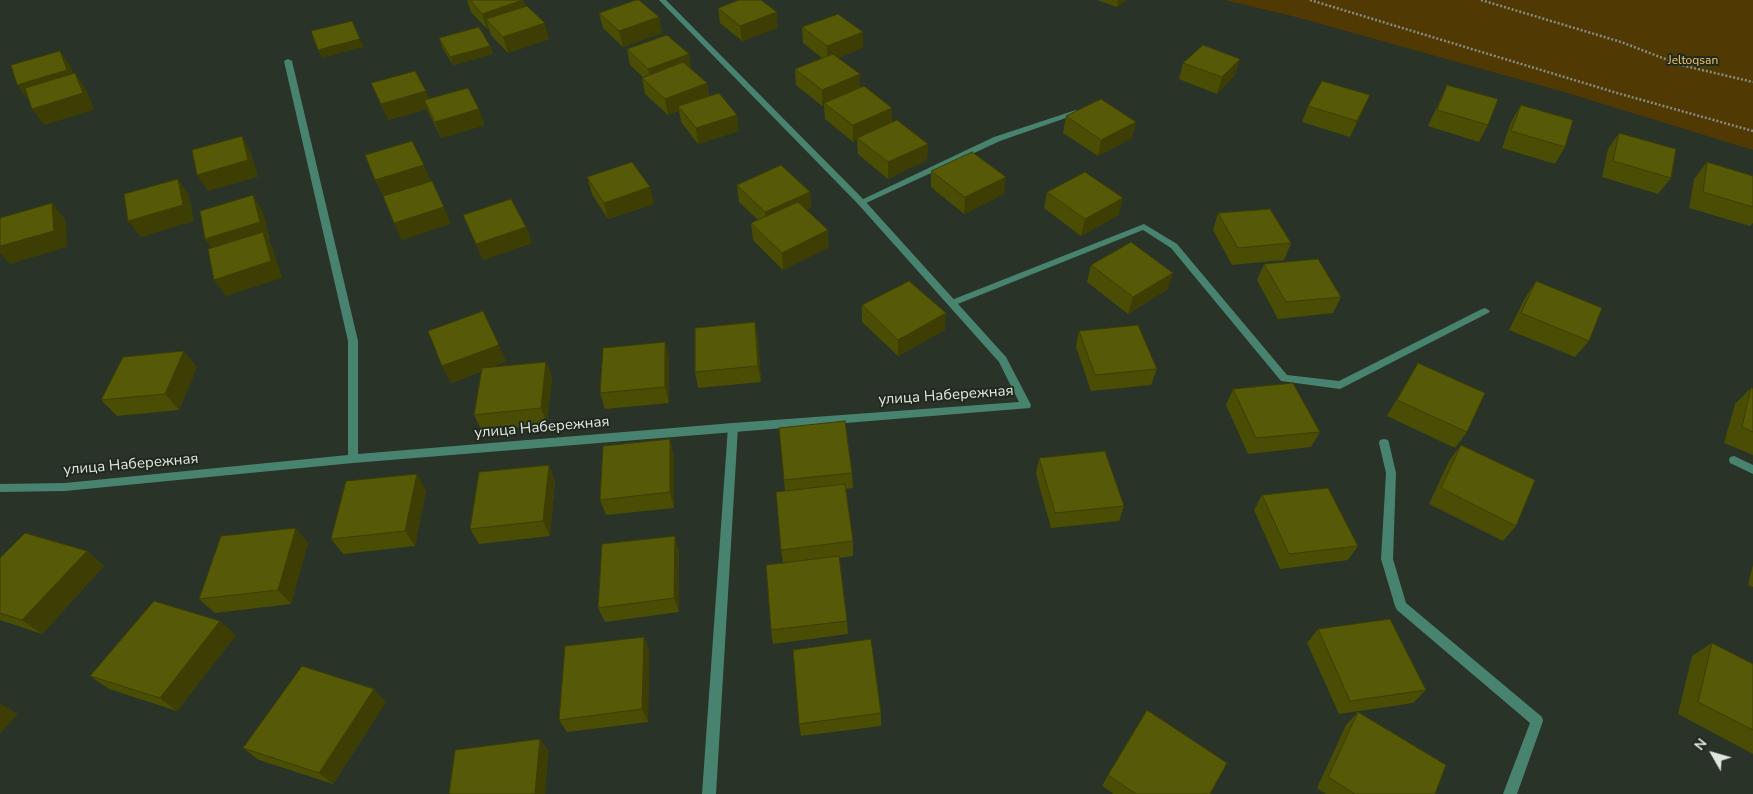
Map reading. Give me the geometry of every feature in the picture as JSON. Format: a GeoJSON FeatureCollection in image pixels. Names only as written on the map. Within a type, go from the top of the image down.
{"type":"FeatureCollection","features":[{"type":"Feature","properties":{"kind":"street","name":"улица Набережная"},"geometry":{"type":"LineString","coordinates":[[0,488],[64,487],[354,459],[733,427],[1026,405],[1003,360],[952,303],[861,202],[662,0]]}},
{"type":"Feature","properties":{"kind":"street"},"geometry":{"type":"LineString","coordinates":[[288,61],[353,341],[354,459]]}},
{"type":"Feature","properties":{"kind":"street"},"geometry":{"type":"LineString","coordinates":[[861,202],[997,139],[1088,109]]}},
{"type":"Feature","properties":{"kind":"street"},"geometry":{"type":"LineString","coordinates":[[952,303],[1144,227],[1174,246],[1284,378],[1340,385],[1485,311]]}},
{"type":"Feature","properties":{"kind":"street"},"geometry":{"type":"LineString","coordinates":[[709,794],[733,427]]}},
{"type":"Feature","properties":{"kind":"street"},"geometry":{"type":"LineString","coordinates":[[1384,444],[1391,473],[1387,560],[1401,606],[1537,721],[1510,794]]}},
{"type":"Feature","properties":{"kind":"street"},"geometry":{"type":"LineString","coordinates":[[1734,460],[1753,470]]}},
{"type":"Feature","properties":{"kind":"path"},"geometry":{"type":"LineString","coordinates":[[1310,0],[1617,93],[1753,131]]}},
{"type":"Feature","properties":{"kind":"path"},"geometry":{"type":"LineString","coordinates":[[1481,0],[1621,42],[1681,65],[1753,82]]}},
{"type":"Feature","properties":{"kind":"green space","name":"Jeltoqsan"},"geometry":{"type":"Polygon","coordinates":[[[1225,0],[1753,0],[1753,150],[1561,91],[1300,18],[1225,0]]]}},
{"type":"Feature","properties":{"kind":"building"},"geometry":{"type":"Polygon","coordinates":[[[470,0],[523,0],[482,14],[470,0]]]}},
{"type":"Feature","properties":{"kind":"building"},"geometry":{"type":"Polygon","coordinates":[[[639,0],[659,17],[619,31],[599,13],[639,0]]]}},
{"type":"Feature","properties":{"kind":"building"},"geometry":{"type":"Polygon","coordinates":[[[739,0],[761,0],[777,12],[740,26],[718,8],[739,0]]]}},
{"type":"Feature","properties":{"kind":"building"},"geometry":{"type":"Polygon","coordinates":[[[527,6],[545,23],[503,37],[486,19],[527,6]]]}},
{"type":"Feature","properties":{"kind":"building"},"geometry":{"type":"Polygon","coordinates":[[[838,14],[863,32],[827,46],[802,27],[838,14]]]}},
{"type":"Feature","properties":{"kind":"building"},"geometry":{"type":"Polygon","coordinates":[[[352,21],[360,39],[318,50],[311,31],[352,21]]]}},
{"type":"Feature","properties":{"kind":"building"},"geometry":{"type":"Polygon","coordinates":[[[479,27],[490,46],[450,57],[439,38],[479,27]]]}},
{"type":"Feature","properties":{"kind":"building"},"geometry":{"type":"Polygon","coordinates":[[[667,35],[689,54],[648,69],[627,49],[667,35]]]}},
{"type":"Feature","properties":{"kind":"building"},"geometry":{"type":"Polygon","coordinates":[[[1203,45],[1240,59],[1222,77],[1183,63],[1203,45]]]}},
{"type":"Feature","properties":{"kind":"building"},"geometry":{"type":"Polygon","coordinates":[[[60,51],[67,70],[17,85],[11,65],[60,51]]]}},
{"type":"Feature","properties":{"kind":"building"},"geometry":{"type":"Polygon","coordinates":[[[833,54],[860,74],[822,90],[795,69],[833,54]]]}},
{"type":"Feature","properties":{"kind":"building"},"geometry":{"type":"Polygon","coordinates":[[[683,62],[707,83],[665,99],[642,78],[683,62]]]}},
{"type":"Feature","properties":{"kind":"building"},"geometry":{"type":"Polygon","coordinates":[[[415,71],[426,91],[381,104],[371,83],[415,71]]]}},
{"type":"Feature","properties":{"kind":"building"},"geometry":{"type":"Polygon","coordinates":[[[75,73],[83,93],[32,109],[25,88],[75,73]]]}},
{"type":"Feature","properties":{"kind":"building"},"geometry":{"type":"Polygon","coordinates":[[[1322,81],[1370,95],[1357,121],[1308,106],[1322,81]]]}},
{"type":"Feature","properties":{"kind":"building"},"geometry":{"type":"Polygon","coordinates":[[[1447,85],[1498,99],[1488,125],[1437,110],[1447,85]]]}},
{"type":"Feature","properties":{"kind":"building"},"geometry":{"type":"Polygon","coordinates":[[[864,86],[892,108],[853,125],[824,103],[864,86]]]}},
{"type":"Feature","properties":{"kind":"building"},"geometry":{"type":"Polygon","coordinates":[[[468,88],[479,109],[435,122],[424,100],[468,88]]]}},
{"type":"Feature","properties":{"kind":"building"},"geometry":{"type":"Polygon","coordinates":[[[719,93],[737,115],[696,128],[678,106],[719,93]]]}},
{"type":"Feature","properties":{"kind":"building"},"geometry":{"type":"Polygon","coordinates":[[[1101,99],[1136,122],[1101,140],[1066,116],[1101,99]]]}},
{"type":"Feature","properties":{"kind":"building"},"geometry":{"type":"Polygon","coordinates":[[[1521,105],[1573,120],[1565,147],[1511,131],[1521,105]]]}},
{"type":"Feature","properties":{"kind":"building"},"geometry":{"type":"Polygon","coordinates":[[[897,120],[928,144],[888,162],[857,138],[897,120]]]}},
{"type":"Feature","properties":{"kind":"building"},"geometry":{"type":"Polygon","coordinates":[[[1619,133],[1676,149],[1671,178],[1613,161],[1619,133]]]}},
{"type":"Feature","properties":{"kind":"building"},"geometry":{"type":"Polygon","coordinates":[[[242,136],[248,160],[197,175],[192,150],[242,136]]]}},
{"type":"Feature","properties":{"kind":"building"},"geometry":{"type":"Polygon","coordinates":[[[412,141],[424,165],[375,180],[365,155],[412,141]]]}},
{"type":"Feature","properties":{"kind":"building"},"geometry":{"type":"Polygon","coordinates":[[[972,152],[1006,177],[965,197],[931,171],[972,152]]]}},
{"type":"Feature","properties":{"kind":"building"},"geometry":{"type":"Polygon","coordinates":[[[632,162],[650,187],[604,203],[587,177],[632,162]]]}},
{"type":"Feature","properties":{"kind":"building"},"geometry":{"type":"Polygon","coordinates":[[[1707,162],[1753,176],[1753,207],[1703,192],[1707,162]]]}},
{"type":"Feature","properties":{"kind":"building"},"geometry":{"type":"Polygon","coordinates":[[[781,165],[810,192],[765,212],[737,185],[781,165]]]}},
{"type":"Feature","properties":{"kind":"building"},"geometry":{"type":"Polygon","coordinates":[[[1085,172],[1123,198],[1085,219],[1047,192],[1085,172]]]}},
{"type":"Feature","properties":{"kind":"building"},"geometry":{"type":"Polygon","coordinates":[[[178,179],[183,205],[128,221],[124,194],[178,179]]]}},
{"type":"Feature","properties":{"kind":"building"},"geometry":{"type":"Polygon","coordinates":[[[432,181],[444,207],[394,223],[383,196],[432,181]]]}},
{"type":"Feature","properties":{"kind":"building"},"geometry":{"type":"Polygon","coordinates":[[[253,195],[260,222],[205,239],[200,211],[253,195]]]}},
{"type":"Feature","properties":{"kind":"building"},"geometry":{"type":"Polygon","coordinates":[[[511,199],[526,227],[476,244],[463,215],[511,199]]]}},
{"type":"Feature","properties":{"kind":"building"},"geometry":{"type":"Polygon","coordinates":[[[798,202],[828,230],[782,253],[751,223],[798,202]]]}},
{"type":"Feature","properties":{"kind":"building"},"geometry":{"type":"Polygon","coordinates":[[[52,203],[54,231],[0,246],[0,218],[52,203]]]}},
{"type":"Feature","properties":{"kind":"building"},"geometry":{"type":"Polygon","coordinates":[[[1270,209],[1291,243],[1238,248],[1218,213],[1270,209]]]}},
{"type":"Feature","properties":{"kind":"building"},"geometry":{"type":"Polygon","coordinates":[[[263,232],[271,261],[214,280],[208,249],[263,232]]]}},
{"type":"Feature","properties":{"kind":"building"},"geometry":{"type":"Polygon","coordinates":[[[1131,242],[1173,273],[1133,297],[1091,265],[1131,242]]]}},
{"type":"Feature","properties":{"kind":"building"},"geometry":{"type":"Polygon","coordinates":[[[1318,259],[1341,297],[1286,302],[1264,264],[1318,259]]]}},
{"type":"Feature","properties":{"kind":"building"},"geometry":{"type":"Polygon","coordinates":[[[909,281],[946,313],[898,340],[862,305],[909,281]]]}},
{"type":"Feature","properties":{"kind":"building"},"geometry":{"type":"Polygon","coordinates":[[[1536,281],[1602,308],[1589,341],[1521,313],[1536,281]]]}},
{"type":"Feature","properties":{"kind":"building"},"geometry":{"type":"Polygon","coordinates":[[[483,311],[499,345],[442,366],[428,331],[483,311]]]}},
{"type":"Feature","properties":{"kind":"building"},"geometry":{"type":"Polygon","coordinates":[[[755,322],[758,366],[695,372],[695,328],[755,322]]]}},
{"type":"Feature","properties":{"kind":"building"},"geometry":{"type":"Polygon","coordinates":[[[1138,325],[1157,369],[1095,375],[1079,331],[1138,325]]]}},
{"type":"Feature","properties":{"kind":"building"},"geometry":{"type":"Polygon","coordinates":[[[665,342],[665,387],[600,393],[603,348],[665,342]]]}},
{"type":"Feature","properties":{"kind":"building"},"geometry":{"type":"Polygon","coordinates":[[[184,351],[165,394],[101,400],[123,357],[184,351]]]}},
{"type":"Feature","properties":{"kind":"building"},"geometry":{"type":"Polygon","coordinates":[[[546,362],[541,408],[474,415],[482,368],[546,362]]]}},
{"type":"Feature","properties":{"kind":"building"},"geometry":{"type":"Polygon","coordinates":[[[1418,363],[1485,393],[1467,432],[1397,400],[1418,363]]]}},
{"type":"Feature","properties":{"kind":"building"},"geometry":{"type":"Polygon","coordinates":[[[1293,383],[1320,432],[1256,438],[1233,389],[1293,383]]]}},
{"type":"Feature","properties":{"kind":"building"},"geometry":{"type":"Polygon","coordinates":[[[1751,388],[1753,389],[1753,432],[1742,427],[1751,388]]]}},
{"type":"Feature","properties":{"kind":"building"},"geometry":{"type":"Polygon","coordinates":[[[845,421],[852,473],[784,480],[779,428],[845,421]]]}},
{"type":"Feature","properties":{"kind":"building"},"geometry":{"type":"Polygon","coordinates":[[[670,439],[670,492],[600,500],[603,446],[670,439]]]}},
{"type":"Feature","properties":{"kind":"building"},"geometry":{"type":"Polygon","coordinates":[[[1461,445],[1535,480],[1516,526],[1441,488],[1461,445]]]}},
{"type":"Feature","properties":{"kind":"building"},"geometry":{"type":"Polygon","coordinates":[[[1105,451],[1124,506],[1055,513],[1039,458],[1105,451]]]}},
{"type":"Feature","properties":{"kind":"building"},"geometry":{"type":"Polygon","coordinates":[[[549,465],[543,521],[470,529],[479,472],[549,465]]]}},
{"type":"Feature","properties":{"kind":"building"},"geometry":{"type":"Polygon","coordinates":[[[417,474],[405,531],[331,539],[346,481],[417,474]]]}},
{"type":"Feature","properties":{"kind":"building"},"geometry":{"type":"Polygon","coordinates":[[[845,484],[853,541],[781,550],[776,492],[845,484]]]}},
{"type":"Feature","properties":{"kind":"building"},"geometry":{"type":"Polygon","coordinates":[[[1328,488],[1358,546],[1289,554],[1262,495],[1328,488]]]}},
{"type":"Feature","properties":{"kind":"building"},"geometry":{"type":"Polygon","coordinates":[[[296,528],[278,590],[199,599],[221,536],[296,528]]]}},
{"type":"Feature","properties":{"kind":"building"},"geometry":{"type":"Polygon","coordinates":[[[25,533],[87,551],[22,620],[0,613],[0,558],[25,533]]]}},
{"type":"Feature","properties":{"kind":"building"},"geometry":{"type":"Polygon","coordinates":[[[675,536],[674,598],[598,608],[602,544],[675,536]]]}},
{"type":"Feature","properties":{"kind":"building"},"geometry":{"type":"Polygon","coordinates":[[[839,556],[847,621],[771,630],[766,565],[839,556]]]}},
{"type":"Feature","properties":{"kind":"building"},"geometry":{"type":"Polygon","coordinates":[[[154,601],[220,621],[160,698],[90,676],[154,601]]]}},
{"type":"Feature","properties":{"kind":"building"},"geometry":{"type":"Polygon","coordinates":[[[1390,619],[1426,690],[1350,701],[1318,629],[1390,619]]]}},
{"type":"Feature","properties":{"kind":"building"},"geometry":{"type":"Polygon","coordinates":[[[644,637],[642,709],[559,720],[565,646],[644,637]]]}},
{"type":"Feature","properties":{"kind":"building"},"geometry":{"type":"Polygon","coordinates":[[[871,639],[881,713],[799,724],[793,650],[871,639]]]}},
{"type":"Feature","properties":{"kind":"building"},"geometry":{"type":"Polygon","coordinates":[[[1712,643],[1753,664],[1753,730],[1698,702],[1712,643]]]}},
{"type":"Feature","properties":{"kind":"building"},"geometry":{"type":"Polygon","coordinates":[[[302,666],[374,689],[319,773],[243,748],[302,666]]]}},
{"type":"Feature","properties":{"kind":"building"},"geometry":{"type":"Polygon","coordinates":[[[1147,710],[1227,763],[1210,794],[1136,794],[1108,775],[1147,710]]]}},
{"type":"Feature","properties":{"kind":"building"},"geometry":{"type":"Polygon","coordinates":[[[1358,712],[1446,765],[1435,794],[1355,794],[1328,777],[1358,712]]]}},
{"type":"Feature","properties":{"kind":"building"},"geometry":{"type":"Polygon","coordinates":[[[540,739],[535,794],[449,794],[455,750],[540,739]]]}}]}
